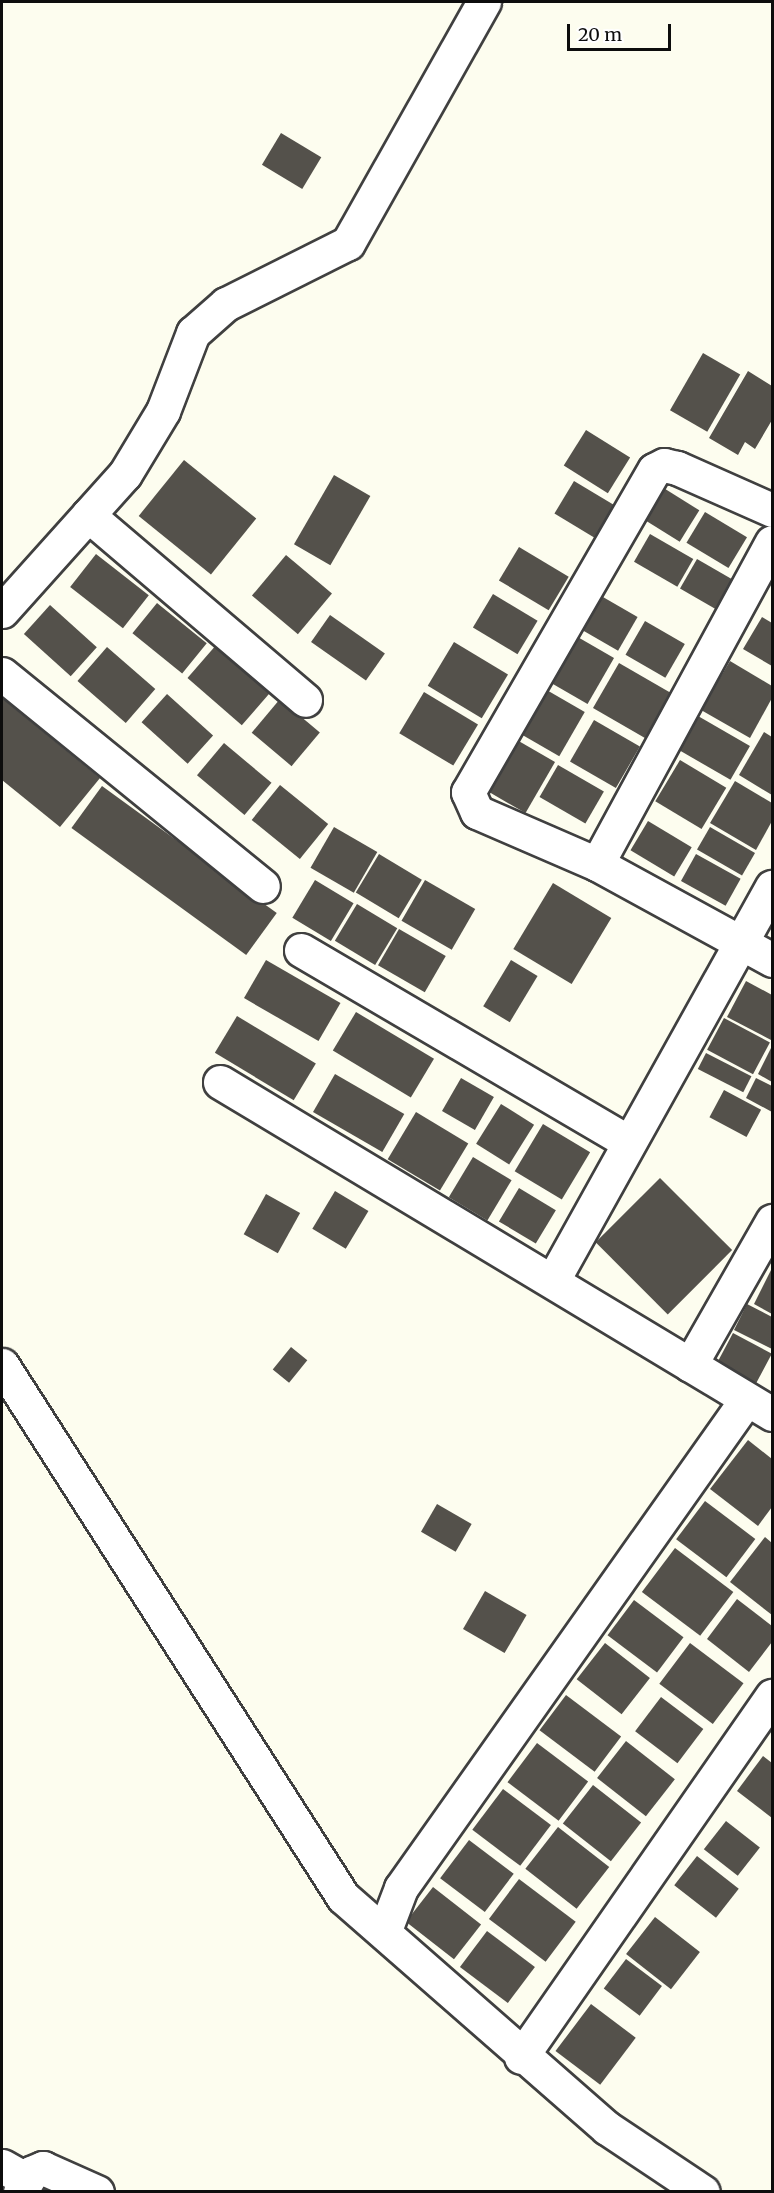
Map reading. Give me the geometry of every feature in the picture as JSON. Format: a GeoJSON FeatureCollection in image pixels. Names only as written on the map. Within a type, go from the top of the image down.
{"type":"FeatureCollection","features":[{"type":"Feature","properties":{"kind":"street"},"geometry":{"type":"LineString","coordinates":[[2,611],[125,474],[164,411],[193,333],[226,304],[348,243],[484,2]]}},
{"type":"Feature","properties":{"kind":"street"},"geometry":{"type":"LineString","coordinates":[[772,510],[677,468],[664,465],[654,470],[468,792],[477,812],[597,864],[772,960]]}},
{"type":"Feature","properties":{"kind":"street"},"geometry":{"type":"LineString","coordinates":[[88,515],[305,700]]}},
{"type":"Feature","properties":{"kind":"street"},"geometry":{"type":"LineString","coordinates":[[597,864],[772,542]]}},
{"type":"Feature","properties":{"kind":"street"},"geometry":{"type":"LineString","coordinates":[[2,674],[263,886]]}},
{"type":"Feature","properties":{"kind":"street"},"geometry":{"type":"LineString","coordinates":[[553,1280],[627,1141],[772,887]]}},
{"type":"Feature","properties":{"kind":"street"},"geometry":{"type":"LineString","coordinates":[[302,950],[627,1141]]}},
{"type":"Feature","properties":{"kind":"street"},"geometry":{"type":"LineString","coordinates":[[220,1082],[553,1280],[759,1407],[401,1888],[386,1930]]}},
{"type":"Feature","properties":{"kind":"street"},"geometry":{"type":"LineString","coordinates":[[690,1365],[772,1221]]}},
{"type":"Feature","properties":{"kind":"street"},"geometry":{"type":"LineString","coordinates":[[5,1377],[343,1897],[386,1930],[521,2057],[607,2128],[703,2192]]}},
{"type":"Feature","properties":{"kind":"street"},"geometry":{"type":"LineString","coordinates":[[521,2057],[772,1696]]}},
{"type":"Feature","properties":{"kind":"street"},"geometry":{"type":"LineString","coordinates":[[16,2179],[43,2169],[97,2192]]}},
{"type":"Feature","properties":{"kind":"building"},"geometry":{"type":"Polygon","coordinates":[[[281,133],[321,157],[302,189],[262,165],[281,133]]]}},
{"type":"Feature","properties":{"kind":"building"},"geometry":{"type":"Polygon","coordinates":[[[703,353],[740,375],[707,432],[670,410],[703,353]]]}},
{"type":"Feature","properties":{"kind":"building"},"geometry":{"type":"Polygon","coordinates":[[[748,371],[772,386],[772,420],[755,449],[745,442],[738,455],[709,438],[748,371]]]}},
{"type":"Feature","properties":{"kind":"building"},"geometry":{"type":"Polygon","coordinates":[[[586,430],[630,458],[608,493],[564,466],[586,430]]]}},
{"type":"Feature","properties":{"kind":"building"},"geometry":{"type":"Polygon","coordinates":[[[184,460],[256,519],[211,574],[139,516],[184,460]]]}},
{"type":"Feature","properties":{"kind":"building"},"geometry":{"type":"Polygon","coordinates":[[[334,475],[370,496],[330,565],[294,544],[334,475]]]}},
{"type":"Feature","properties":{"kind":"building"},"geometry":{"type":"Polygon","coordinates":[[[574,481],[621,509],[602,542],[554,514],[574,481]]]}},
{"type":"Feature","properties":{"kind":"building"},"geometry":{"type":"Polygon","coordinates":[[[662,487],[699,510],[680,542],[642,518],[662,487]]]}},
{"type":"Feature","properties":{"kind":"building"},"geometry":{"type":"Polygon","coordinates":[[[705,512],[747,537],[728,568],[686,543],[705,512]]]}},
{"type":"Feature","properties":{"kind":"building"},"geometry":{"type":"Polygon","coordinates":[[[650,534],[693,559],[677,587],[634,562],[650,534]]]}},
{"type":"Feature","properties":{"kind":"building"},"geometry":{"type":"Polygon","coordinates":[[[519,547],[569,577],[549,610],[499,580],[519,547]]]}},
{"type":"Feature","properties":{"kind":"building"},"geometry":{"type":"Polygon","coordinates":[[[96,554],[149,595],[123,628],[70,587],[96,554]]]}},
{"type":"Feature","properties":{"kind":"building"},"geometry":{"type":"Polygon","coordinates":[[[286,555],[332,594],[298,634],[252,596],[286,555]]]}},
{"type":"Feature","properties":{"kind":"building"},"geometry":{"type":"Polygon","coordinates":[[[697,559],[740,584],[723,613],[680,588],[697,559]]]}},
{"type":"Feature","properties":{"kind":"building"},"geometry":{"type":"Polygon","coordinates":[[[596,593],[638,617],[618,651],[576,627],[596,593]]]}},
{"type":"Feature","properties":{"kind":"building"},"geometry":{"type":"Polygon","coordinates":[[[493,594],[538,621],[517,654],[473,627],[493,594]]]}},
{"type":"Feature","properties":{"kind":"building"},"geometry":{"type":"Polygon","coordinates":[[[157,603],[207,643],[182,674],[132,633],[157,603]]]}},
{"type":"Feature","properties":{"kind":"building"},"geometry":{"type":"Polygon","coordinates":[[[50,605],[97,647],[71,676],[24,634],[50,605]]]}},
{"type":"Feature","properties":{"kind":"building"},"geometry":{"type":"Polygon","coordinates":[[[330,615],[385,653],[366,680],[311,642],[330,615]]]}},
{"type":"Feature","properties":{"kind":"building"},"geometry":{"type":"Polygon","coordinates":[[[762,617],[772,623],[772,666],[743,649],[762,617]]]}},
{"type":"Feature","properties":{"kind":"building"},"geometry":{"type":"Polygon","coordinates":[[[645,621],[685,644],[665,678],[626,655],[645,621]]]}},
{"type":"Feature","properties":{"kind":"building"},"geometry":{"type":"Polygon","coordinates":[[[569,632],[614,658],[588,704],[542,678],[569,632]]]}},
{"type":"Feature","properties":{"kind":"building"},"geometry":{"type":"Polygon","coordinates":[[[454,642],[508,674],[482,718],[428,686],[454,642]]]}},
{"type":"Feature","properties":{"kind":"building"},"geometry":{"type":"Polygon","coordinates":[[[217,644],[271,691],[242,725],[187,678],[217,644]]]}},
{"type":"Feature","properties":{"kind":"building"},"geometry":{"type":"Polygon","coordinates":[[[107,647],[155,689],[126,723],[77,681],[107,647]]]}},
{"type":"Feature","properties":{"kind":"building"},"geometry":{"type":"Polygon","coordinates":[[[730,661],[772,686],[772,698],[750,738],[701,710],[730,661]]]}},
{"type":"Feature","properties":{"kind":"building"},"geometry":{"type":"Polygon","coordinates":[[[619,663],[672,694],[646,739],[593,708],[619,663]]]}},
{"type":"Feature","properties":{"kind":"building"},"geometry":{"type":"Polygon","coordinates":[[[538,685],[585,712],[559,756],[512,729],[538,685]]]}},
{"type":"Feature","properties":{"kind":"building"},"geometry":{"type":"Polygon","coordinates":[[[424,692],[478,724],[453,766],[399,733],[424,692]]]}},
{"type":"Feature","properties":{"kind":"building"},"geometry":{"type":"Polygon","coordinates":[[[167,694],[213,735],[188,764],[142,722],[167,694]]]}},
{"type":"Feature","properties":{"kind":"building"},"geometry":{"type":"Polygon","coordinates":[[[2,698],[100,778],[60,827],[2,780],[2,698]]]}},
{"type":"Feature","properties":{"kind":"building"},"geometry":{"type":"Polygon","coordinates":[[[280,699],[320,732],[292,766],[252,733],[280,699]]]}},
{"type":"Feature","properties":{"kind":"building"},"geometry":{"type":"Polygon","coordinates":[[[698,716],[750,746],[730,780],[678,750],[698,716]]]}},
{"type":"Feature","properties":{"kind":"building"},"geometry":{"type":"Polygon","coordinates":[[[594,720],[640,746],[616,788],[570,762],[594,720]]]}},
{"type":"Feature","properties":{"kind":"building"},"geometry":{"type":"Polygon","coordinates":[[[764,732],[772,737],[772,795],[739,775],[764,732]]]}},
{"type":"Feature","properties":{"kind":"building"},"geometry":{"type":"Polygon","coordinates":[[[510,736],[555,762],[526,813],[480,787],[510,736]]]}},
{"type":"Feature","properties":{"kind":"building"},"geometry":{"type":"Polygon","coordinates":[[[224,743],[271,783],[244,815],[197,775],[224,743]]]}},
{"type":"Feature","properties":{"kind":"building"},"geometry":{"type":"Polygon","coordinates":[[[680,760],[726,788],[702,829],[655,801],[680,760]]]}},
{"type":"Feature","properties":{"kind":"building"},"geometry":{"type":"Polygon","coordinates":[[[558,765],[604,792],[585,824],[540,797],[558,765]]]}},
{"type":"Feature","properties":{"kind":"building"},"geometry":{"type":"Polygon","coordinates":[[[735,781],[772,803],[772,821],[756,850],[710,823],[735,781]]]}},
{"type":"Feature","properties":{"kind":"building"},"geometry":{"type":"Polygon","coordinates":[[[280,785],[328,824],[300,859],[252,820],[280,785]]]}},
{"type":"Feature","properties":{"kind":"building"},"geometry":{"type":"Polygon","coordinates":[[[102,786],[277,913],[246,955],[71,828],[102,786]]]}},
{"type":"Feature","properties":{"kind":"building"},"geometry":{"type":"Polygon","coordinates":[[[648,821],[692,847],[674,876],[630,850],[648,821]]]}},
{"type":"Feature","properties":{"kind":"building"},"geometry":{"type":"Polygon","coordinates":[[[334,827],[377,852],[354,893],[310,868],[334,827]]]}},
{"type":"Feature","properties":{"kind":"building"},"geometry":{"type":"Polygon","coordinates":[[[710,827],[755,853],[742,876],[697,850],[710,827]]]}},
{"type":"Feature","properties":{"kind":"building"},"geometry":{"type":"Polygon","coordinates":[[[379,854],[422,880],[399,918],[356,893],[379,854]]]}},
{"type":"Feature","properties":{"kind":"building"},"geometry":{"type":"Polygon","coordinates":[[[696,854],[741,879],[726,906],[681,881],[696,854]]]}},
{"type":"Feature","properties":{"kind":"building"},"geometry":{"type":"Polygon","coordinates":[[[315,880],[354,903],[331,941],[292,918],[315,880]]]}},
{"type":"Feature","properties":{"kind":"building"},"geometry":{"type":"Polygon","coordinates":[[[425,880],[475,909],[452,950],[402,921],[425,880]]]}},
{"type":"Feature","properties":{"kind":"building"},"geometry":{"type":"Polygon","coordinates":[[[553,883],[611,918],[572,984],[513,949],[553,883]]]}},
{"type":"Feature","properties":{"kind":"building"},"geometry":{"type":"Polygon","coordinates":[[[357,904],[397,928],[375,965],[335,941],[357,904]]]}},
{"type":"Feature","properties":{"kind":"building"},"geometry":{"type":"Polygon","coordinates":[[[399,929],[446,956],[425,992],[378,965],[399,929]]]}},
{"type":"Feature","properties":{"kind":"building"},"geometry":{"type":"Polygon","coordinates":[[[266,960],[340,1003],[318,1041],[244,998],[266,960]]]}},
{"type":"Feature","properties":{"kind":"building"},"geometry":{"type":"Polygon","coordinates":[[[511,960],[538,976],[510,1022],[483,1006],[511,960]]]}},
{"type":"Feature","properties":{"kind":"building"},"geometry":{"type":"Polygon","coordinates":[[[746,981],[772,995],[771,1040],[727,1017],[746,981]]]}},
{"type":"Feature","properties":{"kind":"building"},"geometry":{"type":"Polygon","coordinates":[[[356,1012],[434,1059],[411,1097],[333,1051],[356,1012]]]}},
{"type":"Feature","properties":{"kind":"building"},"geometry":{"type":"Polygon","coordinates":[[[237,1016],[316,1063],[294,1100],[215,1053],[237,1016]]]}},
{"type":"Feature","properties":{"kind":"building"},"geometry":{"type":"Polygon","coordinates":[[[724,1018],[770,1042],[753,1074],[707,1050],[724,1018]]]}},
{"type":"Feature","properties":{"kind":"building"},"geometry":{"type":"Polygon","coordinates":[[[772,1046],[772,1082],[758,1074],[772,1046]]]}},
{"type":"Feature","properties":{"kind":"building"},"geometry":{"type":"Polygon","coordinates":[[[706,1053],[751,1076],[743,1092],[698,1069],[706,1053]]]}},
{"type":"Feature","properties":{"kind":"building"},"geometry":{"type":"Polygon","coordinates":[[[335,1074],[404,1114],[382,1152],[313,1112],[335,1074]]]}},
{"type":"Feature","properties":{"kind":"building"},"geometry":{"type":"Polygon","coordinates":[[[461,1078],[494,1097],[475,1130],[442,1111],[461,1078]]]}},
{"type":"Feature","properties":{"kind":"building"},"geometry":{"type":"Polygon","coordinates":[[[756,1078],[772,1086],[772,1112],[746,1098],[756,1078]]]}},
{"type":"Feature","properties":{"kind":"building"},"geometry":{"type":"Polygon","coordinates":[[[724,1090],[761,1110],[747,1137],[709,1117],[724,1090]]]}},
{"type":"Feature","properties":{"kind":"building"},"geometry":{"type":"Polygon","coordinates":[[[501,1104],[534,1125],[509,1165],[476,1144],[501,1104]]]}},
{"type":"Feature","properties":{"kind":"building"},"geometry":{"type":"Polygon","coordinates":[[[416,1112],[468,1143],[440,1191],[388,1159],[416,1112]]]}},
{"type":"Feature","properties":{"kind":"building"},"geometry":{"type":"Polygon","coordinates":[[[543,1124],[590,1152],[562,1199],[515,1171],[543,1124]]]}},
{"type":"Feature","properties":{"kind":"building"},"geometry":{"type":"Polygon","coordinates":[[[473,1157],[512,1180],[487,1220],[449,1197],[473,1157]]]}},
{"type":"Feature","properties":{"kind":"building"},"geometry":{"type":"Polygon","coordinates":[[[660,1178],[732,1250],[668,1314],[596,1242],[660,1178]]]}},
{"type":"Feature","properties":{"kind":"building"},"geometry":{"type":"Polygon","coordinates":[[[519,1188],[556,1210],[536,1244],[499,1221],[519,1188]]]}},
{"type":"Feature","properties":{"kind":"building"},"geometry":{"type":"Polygon","coordinates":[[[335,1191],[368,1211],[346,1249],[312,1229],[335,1191]]]}},
{"type":"Feature","properties":{"kind":"building"},"geometry":{"type":"Polygon","coordinates":[[[266,1194],[300,1213],[278,1253],[244,1234],[266,1194]]]}},
{"type":"Feature","properties":{"kind":"building"},"geometry":{"type":"Polygon","coordinates":[[[772,1268],[772,1314],[754,1304],[772,1268]]]}},
{"type":"Feature","properties":{"kind":"building"},"geometry":{"type":"Polygon","coordinates":[[[747,1304],[772,1317],[772,1349],[734,1330],[747,1304]]]}},
{"type":"Feature","properties":{"kind":"building"},"geometry":{"type":"Polygon","coordinates":[[[733,1333],[772,1354],[754,1387],[715,1367],[733,1333]]]}},
{"type":"Feature","properties":{"kind":"building"},"geometry":{"type":"Polygon","coordinates":[[[291,1347],[307,1360],[289,1383],[273,1370],[291,1347]]]}},
{"type":"Feature","properties":{"kind":"building"},"geometry":{"type":"Polygon","coordinates":[[[748,1440],[772,1459],[772,1507],[758,1526],[710,1489],[748,1440]]]}},
{"type":"Feature","properties":{"kind":"building"},"geometry":{"type":"Polygon","coordinates":[[[705,1501],[755,1539],[726,1577],[676,1539],[705,1501]]]}},
{"type":"Feature","properties":{"kind":"building"},"geometry":{"type":"Polygon","coordinates":[[[437,1504],[472,1524],[456,1552],[421,1532],[437,1504]]]}},
{"type":"Feature","properties":{"kind":"building"},"geometry":{"type":"Polygon","coordinates":[[[765,1537],[772,1543],[772,1615],[730,1582],[765,1537]]]}},
{"type":"Feature","properties":{"kind":"building"},"geometry":{"type":"Polygon","coordinates":[[[675,1548],[733,1592],[700,1636],[642,1592],[675,1548]]]}},
{"type":"Feature","properties":{"kind":"building"},"geometry":{"type":"Polygon","coordinates":[[[485,1591],[527,1615],[505,1653],[463,1629],[485,1591]]]}},
{"type":"Feature","properties":{"kind":"building"},"geometry":{"type":"Polygon","coordinates":[[[737,1599],[772,1626],[772,1642],[749,1672],[707,1639],[737,1599]]]}},
{"type":"Feature","properties":{"kind":"building"},"geometry":{"type":"Polygon","coordinates":[[[634,1600],[684,1637],[657,1672],[608,1635],[634,1600]]]}},
{"type":"Feature","properties":{"kind":"building"},"geometry":{"type":"Polygon","coordinates":[[[605,1643],[650,1678],[622,1714],[577,1679],[605,1643]]]}},
{"type":"Feature","properties":{"kind":"building"},"geometry":{"type":"Polygon","coordinates":[[[690,1643],[744,1683],[713,1724],[659,1684],[690,1643]]]}},
{"type":"Feature","properties":{"kind":"building"},"geometry":{"type":"Polygon","coordinates":[[[566,1695],[621,1737],[595,1772],[540,1730],[566,1695]]]}},
{"type":"Feature","properties":{"kind":"building"},"geometry":{"type":"Polygon","coordinates":[[[661,1697],[703,1729],[677,1763],[635,1731],[661,1697]]]}},
{"type":"Feature","properties":{"kind":"building"},"geometry":{"type":"Polygon","coordinates":[[[626,1741],[675,1779],[646,1816],[597,1778],[626,1741]]]}},
{"type":"Feature","properties":{"kind":"building"},"geometry":{"type":"Polygon","coordinates":[[[537,1743],[588,1782],[559,1821],[508,1782],[537,1743]]]}},
{"type":"Feature","properties":{"kind":"building"},"geometry":{"type":"Polygon","coordinates":[[[763,1756],[772,1763],[772,1818],[737,1791],[763,1756]]]}},
{"type":"Feature","properties":{"kind":"building"},"geometry":{"type":"Polygon","coordinates":[[[593,1785],[641,1823],[611,1861],[563,1824],[593,1785]]]}},
{"type":"Feature","properties":{"kind":"building"},"geometry":{"type":"Polygon","coordinates":[[[503,1789],[551,1825],[520,1866],[472,1830],[503,1789]]]}},
{"type":"Feature","properties":{"kind":"building"},"geometry":{"type":"Polygon","coordinates":[[[726,1821],[760,1847],[738,1876],[704,1849],[726,1821]]]}},
{"type":"Feature","properties":{"kind":"building"},"geometry":{"type":"Polygon","coordinates":[[[558,1827],[609,1867],[577,1909],[525,1869],[558,1827]]]}},
{"type":"Feature","properties":{"kind":"building"},"geometry":{"type":"Polygon","coordinates":[[[469,1840],[514,1874],[485,1912],[440,1878],[469,1840]]]}},
{"type":"Feature","properties":{"kind":"building"},"geometry":{"type":"Polygon","coordinates":[[[697,1856],[739,1889],[716,1918],[674,1885],[697,1856]]]}},
{"type":"Feature","properties":{"kind":"building"},"geometry":{"type":"Polygon","coordinates":[[[519,1879],[576,1922],[546,1962],[489,1919],[519,1879]]]}},
{"type":"Feature","properties":{"kind":"building"},"geometry":{"type":"Polygon","coordinates":[[[433,1887],[481,1925],[454,1959],[406,1922],[433,1887]]]}},
{"type":"Feature","properties":{"kind":"building"},"geometry":{"type":"Polygon","coordinates":[[[655,1917],[700,1952],[671,1989],[626,1954],[655,1917]]]}},
{"type":"Feature","properties":{"kind":"building"},"geometry":{"type":"Polygon","coordinates":[[[487,1931],[535,1967],[508,2003],[460,1967],[487,1931]]]}},
{"type":"Feature","properties":{"kind":"building"},"geometry":{"type":"Polygon","coordinates":[[[626,1959],[662,1986],[640,2016],[604,1989],[626,1959]]]}},
{"type":"Feature","properties":{"kind":"building"},"geometry":{"type":"Polygon","coordinates":[[[591,2004],[636,2038],[600,2085],[555,2051],[591,2004]]]}}]}
